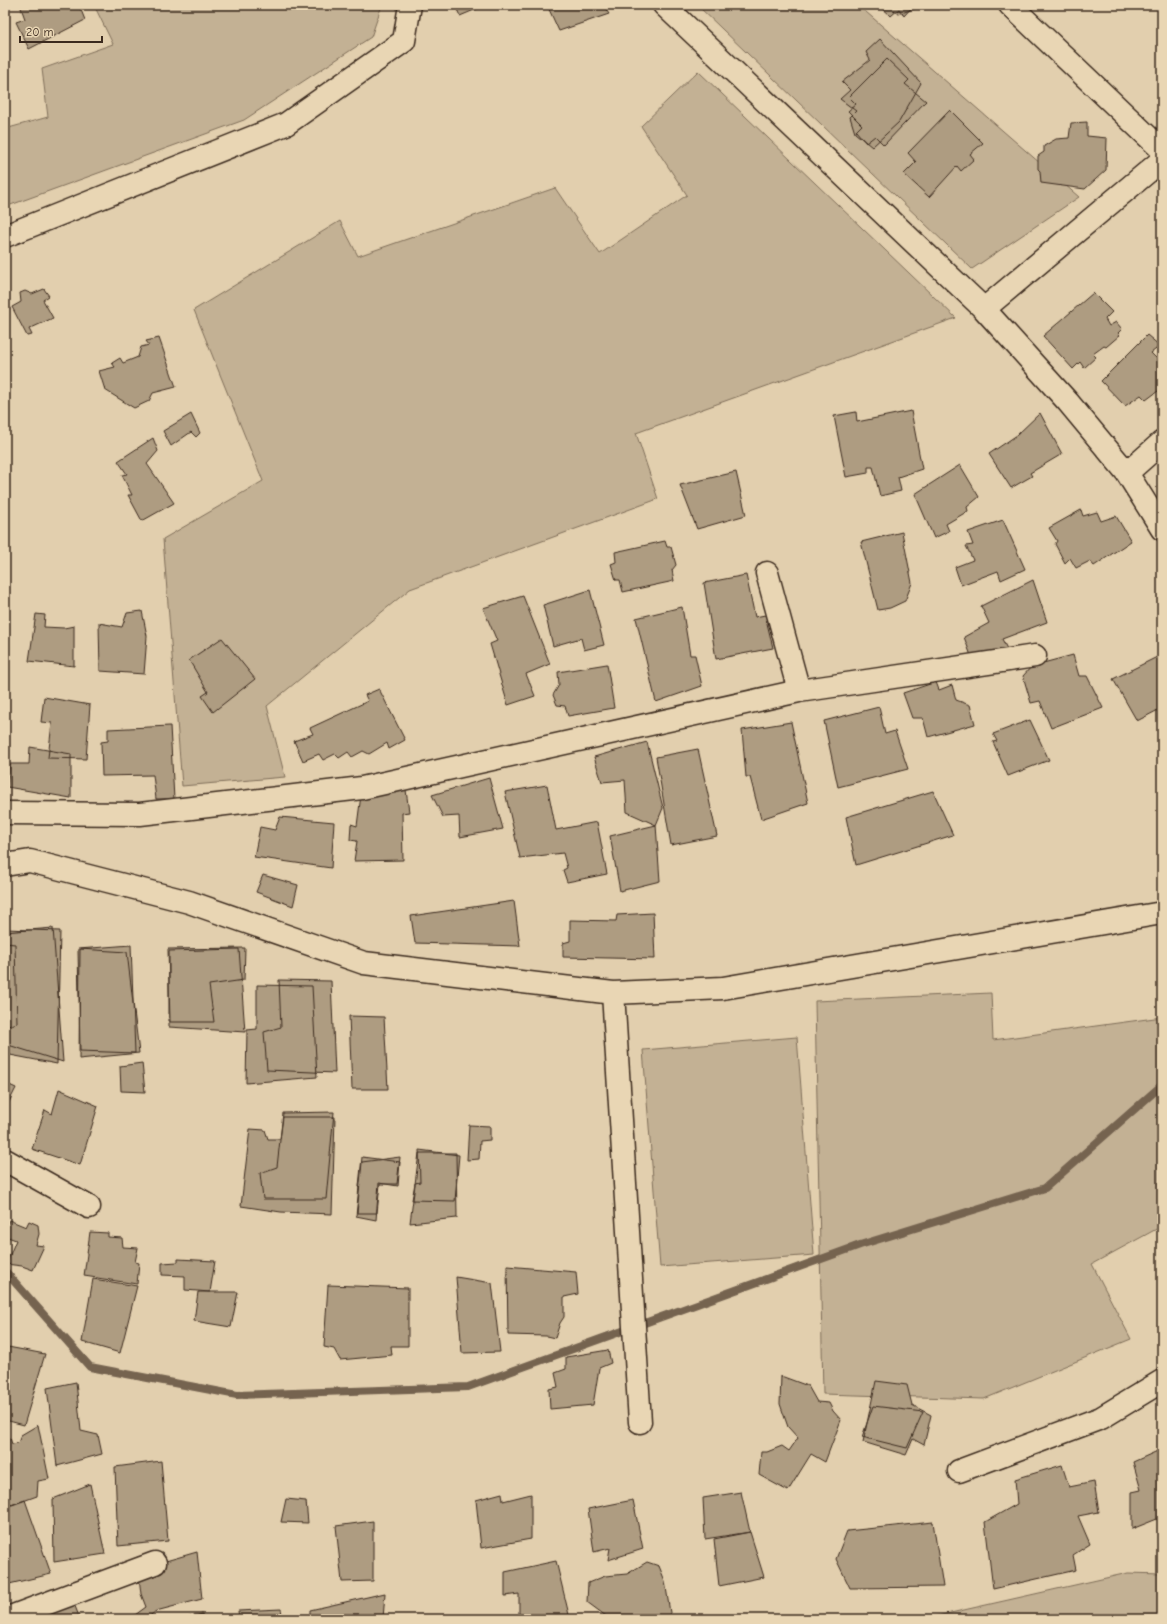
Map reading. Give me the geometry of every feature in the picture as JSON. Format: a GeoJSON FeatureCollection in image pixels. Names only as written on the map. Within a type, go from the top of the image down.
{"type":"FeatureCollection","features":[{"type":"Feature","properties":{"kind":"street"},"geometry":{"type":"LineString","coordinates":[[5,236],[286,124],[404,41],[410,5]]}},
{"type":"Feature","properties":{"kind":"street"},"geometry":{"type":"LineString","coordinates":[[664,5],[984,309],[1068,402],[1127,473],[1162,530]]}},
{"type":"Feature","properties":{"kind":"street"},"geometry":{"type":"LineString","coordinates":[[1010,5],[1162,150]]}},
{"type":"Feature","properties":{"kind":"street"},"geometry":{"type":"LineString","coordinates":[[984,309],[1162,160]]}},
{"type":"Feature","properties":{"kind":"street"},"geometry":{"type":"LineString","coordinates":[[1127,473],[1162,442]]}},
{"type":"Feature","properties":{"kind":"street"},"geometry":{"type":"LineString","coordinates":[[767,573],[799,691]]}},
{"type":"Feature","properties":{"kind":"street"},"geometry":{"type":"LineString","coordinates":[[5,813],[140,814],[362,788],[799,691],[1035,656]]}},
{"type":"Feature","properties":{"kind":"street"},"geometry":{"type":"LineString","coordinates":[[5,865],[30,861],[189,902],[364,963],[612,994],[723,988],[1162,913]]}},
{"type":"Feature","properties":{"kind":"street"},"geometry":{"type":"LineString","coordinates":[[612,994],[640,1422]]}},
{"type":"Feature","properties":{"kind":"street"},"geometry":{"type":"LineString","coordinates":[[5,1160],[89,1207]]}},
{"type":"Feature","properties":{"kind":"street"},"geometry":{"type":"LineString","coordinates":[[959,1471],[1101,1418],[1162,1381]]}},
{"type":"Feature","properties":{"kind":"street"},"geometry":{"type":"LineString","coordinates":[[5,1619],[155,1563]]}},
{"type":"Feature","properties":{"kind":"shaded area"},"geometry":{"type":"Polygon","coordinates":[[[94,5],[382,5],[371,37],[244,120],[5,207],[5,129],[48,117],[42,69],[113,44],[94,5]]]}},
{"type":"Feature","properties":{"kind":"shaded area"},"geometry":{"type":"Polygon","coordinates":[[[697,5],[858,5],[1079,197],[972,269],[697,5]]]}},
{"type":"Feature","properties":{"kind":"shaded area"},"geometry":{"type":"Polygon","coordinates":[[[698,71],[956,318],[636,433],[658,499],[410,589],[267,706],[285,777],[182,786],[163,539],[263,481],[194,310],[340,221],[358,256],[555,188],[600,254],[687,195],[641,126],[698,71]]]}},
{"type":"Feature","properties":{"kind":"shaded area"},"geometry":{"type":"Polygon","coordinates":[[[991,993],[993,1040],[1162,1017],[1162,1226],[1092,1264],[1131,1339],[984,1399],[823,1394],[815,1001],[991,993]]]}},
{"type":"Feature","properties":{"kind":"shaded area"},"geometry":{"type":"Polygon","coordinates":[[[797,1037],[814,1255],[660,1267],[643,1050],[797,1037]]]}},
{"type":"Feature","properties":{"kind":"shaded area"},"geometry":{"type":"Polygon","coordinates":[[[1128,1573],[1162,1574],[1162,1619],[924,1619],[1128,1573]]]}},
{"type":"Feature","properties":{"kind":"building"},"geometry":{"type":"Polygon","coordinates":[[[20,5],[79,5],[85,20],[29,49],[16,22],[25,19],[20,5]]]}},
{"type":"Feature","properties":{"kind":"building"},"geometry":{"type":"Polygon","coordinates":[[[455,5],[486,5],[460,16],[455,5]]]}},
{"type":"Feature","properties":{"kind":"building"},"geometry":{"type":"Polygon","coordinates":[[[547,5],[603,5],[609,14],[559,31],[547,5]]]}},
{"type":"Feature","properties":{"kind":"building"},"geometry":{"type":"Polygon","coordinates":[[[879,5],[914,5],[904,16],[899,9],[891,16],[879,5]]]}},
{"type":"Feature","properties":{"kind":"building"},"geometry":{"type":"Polygon","coordinates":[[[889,5],[920,5],[917,8],[898,14],[889,5]]]}},
{"type":"Feature","properties":{"kind":"building"},"geometry":{"type":"Polygon","coordinates":[[[880,39],[921,83],[899,122],[872,147],[855,133],[850,117],[856,111],[840,99],[850,90],[842,82],[870,60],[866,52],[880,39]]]}},
{"type":"Feature","properties":{"kind":"building"},"geometry":{"type":"Polygon","coordinates":[[[887,59],[909,80],[905,84],[926,101],[884,145],[875,136],[866,143],[856,131],[862,125],[848,111],[856,104],[849,97],[887,59]]]}},
{"type":"Feature","properties":{"kind":"building"},"geometry":{"type":"Polygon","coordinates":[[[950,110],[983,143],[970,154],[974,159],[961,171],[957,166],[929,197],[904,174],[916,162],[908,153],[950,110]]]}},
{"type":"Feature","properties":{"kind":"building"},"geometry":{"type":"Polygon","coordinates":[[[1087,122],[1087,136],[1107,138],[1106,170],[1085,189],[1041,183],[1040,171],[1038,169],[1038,156],[1044,152],[1044,146],[1056,139],[1069,138],[1071,123],[1087,122]]]}},
{"type":"Feature","properties":{"kind":"building"},"geometry":{"type":"Polygon","coordinates":[[[44,289],[49,296],[43,300],[53,318],[29,329],[32,335],[27,336],[12,307],[21,302],[20,293],[25,291],[32,294],[44,289]]]}},
{"type":"Feature","properties":{"kind":"building"},"geometry":{"type":"Polygon","coordinates":[[[1093,293],[1112,312],[1105,319],[1109,326],[1116,322],[1122,329],[1118,333],[1120,335],[1106,347],[1104,346],[1093,354],[1096,357],[1084,368],[1080,362],[1073,369],[1043,336],[1093,293]]]}},
{"type":"Feature","properties":{"kind":"building"},"geometry":{"type":"Polygon","coordinates":[[[1147,335],[1160,346],[1151,353],[1162,364],[1162,377],[1160,378],[1162,388],[1146,400],[1141,395],[1125,406],[1101,381],[1147,335]]]}},
{"type":"Feature","properties":{"kind":"building"},"geometry":{"type":"Polygon","coordinates":[[[159,338],[176,387],[153,393],[149,401],[134,408],[105,390],[99,371],[115,367],[112,363],[120,358],[123,363],[138,357],[141,347],[149,345],[146,341],[159,338]]]}},
{"type":"Feature","properties":{"kind":"building"},"geometry":{"type":"Polygon","coordinates":[[[911,411],[922,469],[898,477],[901,491],[880,496],[873,467],[868,467],[868,473],[846,477],[834,416],[856,412],[857,422],[911,411]]]}},
{"type":"Feature","properties":{"kind":"building"},"geometry":{"type":"Polygon","coordinates":[[[1040,413],[1062,454],[1030,473],[1032,476],[1011,488],[989,454],[1017,435],[1040,413]]]}},
{"type":"Feature","properties":{"kind":"building"},"geometry":{"type":"Polygon","coordinates":[[[191,414],[200,433],[196,437],[191,432],[171,446],[163,431],[191,414]]]}},
{"type":"Feature","properties":{"kind":"building"},"geometry":{"type":"Polygon","coordinates":[[[153,438],[158,451],[147,464],[174,503],[142,521],[128,495],[132,495],[122,475],[127,474],[118,461],[153,438]]]}},
{"type":"Feature","properties":{"kind":"building"},"geometry":{"type":"Polygon","coordinates":[[[960,465],[979,497],[967,507],[968,511],[946,524],[949,531],[934,538],[915,494],[960,465]]]}},
{"type":"Feature","properties":{"kind":"building"},"geometry":{"type":"Polygon","coordinates":[[[736,472],[746,515],[697,529],[680,485],[736,472]]]}},
{"type":"Feature","properties":{"kind":"building"},"geometry":{"type":"Polygon","coordinates":[[[1081,510],[1083,516],[1097,512],[1101,521],[1116,516],[1131,541],[1094,566],[1090,561],[1076,568],[1070,558],[1065,563],[1055,544],[1057,541],[1049,528],[1081,510]]]}},
{"type":"Feature","properties":{"kind":"building"},"geometry":{"type":"Polygon","coordinates":[[[1003,520],[1025,569],[1001,580],[998,571],[961,585],[955,567],[973,560],[966,546],[973,545],[968,532],[1003,520]]]}},
{"type":"Feature","properties":{"kind":"building"},"geometry":{"type":"Polygon","coordinates":[[[902,532],[912,583],[905,601],[890,608],[878,610],[861,542],[902,532]]]}},
{"type":"Feature","properties":{"kind":"building"},"geometry":{"type":"Polygon","coordinates":[[[665,541],[667,547],[671,547],[676,565],[672,570],[674,581],[623,592],[620,580],[616,580],[611,564],[616,562],[615,552],[665,541]]]}},
{"type":"Feature","properties":{"kind":"building"},"geometry":{"type":"Polygon","coordinates":[[[746,575],[755,617],[765,615],[773,648],[716,659],[704,583],[746,575]]]}},
{"type":"Feature","properties":{"kind":"building"},"geometry":{"type":"Polygon","coordinates":[[[1033,580],[1047,622],[1002,639],[1009,653],[973,661],[964,637],[989,623],[981,606],[1033,580]]]}},
{"type":"Feature","properties":{"kind":"building"},"geometry":{"type":"Polygon","coordinates":[[[590,590],[604,645],[584,650],[581,638],[553,646],[543,605],[590,590]]]}},
{"type":"Feature","properties":{"kind":"building"},"geometry":{"type":"Polygon","coordinates":[[[523,596],[550,664],[526,674],[535,696],[508,705],[490,644],[497,641],[483,608],[523,596]]]}},
{"type":"Feature","properties":{"kind":"building"},"geometry":{"type":"Polygon","coordinates":[[[682,607],[690,655],[695,655],[702,686],[656,702],[636,618],[682,607]]]}},
{"type":"Feature","properties":{"kind":"building"},"geometry":{"type":"Polygon","coordinates":[[[142,611],[147,636],[144,674],[100,671],[99,623],[122,627],[127,613],[142,611]]]}},
{"type":"Feature","properties":{"kind":"building"},"geometry":{"type":"Polygon","coordinates":[[[36,614],[45,615],[44,627],[64,628],[74,626],[74,666],[29,661],[36,614]]]}},
{"type":"Feature","properties":{"kind":"building"},"geometry":{"type":"Polygon","coordinates":[[[222,638],[255,679],[213,712],[202,696],[208,692],[189,660],[222,638]]]}},
{"type":"Feature","properties":{"kind":"building"},"geometry":{"type":"Polygon","coordinates":[[[1073,655],[1079,676],[1087,676],[1103,708],[1051,728],[1040,701],[1031,703],[1023,676],[1032,666],[1073,655]]]}},
{"type":"Feature","properties":{"kind":"building"},"geometry":{"type":"Polygon","coordinates":[[[1159,656],[1162,661],[1162,708],[1137,721],[1113,679],[1159,656]]]}},
{"type":"Feature","properties":{"kind":"building"},"geometry":{"type":"Polygon","coordinates":[[[607,664],[614,708],[568,716],[565,706],[557,705],[553,695],[559,685],[558,672],[607,664]]]}},
{"type":"Feature","properties":{"kind":"building"},"geometry":{"type":"Polygon","coordinates":[[[936,682],[939,690],[952,685],[956,700],[970,705],[975,724],[928,737],[923,718],[912,718],[903,693],[936,682]]]}},
{"type":"Feature","properties":{"kind":"building"},"geometry":{"type":"Polygon","coordinates":[[[379,689],[405,740],[389,749],[387,743],[369,754],[363,751],[352,757],[348,752],[339,758],[335,754],[323,760],[319,754],[303,761],[294,741],[313,734],[310,728],[368,701],[365,695],[379,689]]]}},
{"type":"Feature","properties":{"kind":"building"},"geometry":{"type":"Polygon","coordinates":[[[44,697],[90,705],[86,759],[48,758],[52,723],[41,722],[44,697]]]}},
{"type":"Feature","properties":{"kind":"building"},"geometry":{"type":"Polygon","coordinates":[[[879,707],[885,734],[895,731],[908,769],[838,787],[824,721],[879,707]]]}},
{"type":"Feature","properties":{"kind":"building"},"geometry":{"type":"Polygon","coordinates":[[[1030,720],[1049,760],[1008,776],[993,742],[997,741],[993,734],[1030,720]]]}},
{"type":"Feature","properties":{"kind":"building"},"geometry":{"type":"Polygon","coordinates":[[[791,722],[808,803],[761,819],[750,777],[746,777],[742,730],[791,722]]]}},
{"type":"Feature","properties":{"kind":"building"},"geometry":{"type":"Polygon","coordinates":[[[170,726],[174,799],[156,799],[153,775],[102,776],[101,742],[108,741],[108,729],[170,726]]]}},
{"type":"Feature","properties":{"kind":"building"},"geometry":{"type":"Polygon","coordinates":[[[647,742],[663,808],[656,825],[627,812],[625,780],[602,782],[594,757],[647,742]]]}},
{"type":"Feature","properties":{"kind":"building"},"geometry":{"type":"Polygon","coordinates":[[[30,747],[71,754],[71,798],[7,787],[10,764],[29,764],[30,747]]]}},
{"type":"Feature","properties":{"kind":"building"},"geometry":{"type":"Polygon","coordinates":[[[698,749],[717,836],[671,845],[656,757],[698,749]]]}},
{"type":"Feature","properties":{"kind":"building"},"geometry":{"type":"Polygon","coordinates":[[[489,778],[503,829],[460,837],[459,816],[443,817],[432,795],[489,778]]]}},
{"type":"Feature","properties":{"kind":"building"},"geometry":{"type":"Polygon","coordinates":[[[547,785],[556,830],[597,822],[607,874],[567,882],[563,870],[567,868],[563,853],[520,858],[505,792],[547,785]]]}},
{"type":"Feature","properties":{"kind":"building"},"geometry":{"type":"Polygon","coordinates":[[[406,790],[409,812],[402,813],[403,860],[354,861],[357,841],[350,840],[351,824],[357,826],[361,795],[406,790]]]}},
{"type":"Feature","properties":{"kind":"building"},"geometry":{"type":"Polygon","coordinates":[[[933,791],[953,835],[856,865],[846,817],[933,791]]]}},
{"type":"Feature","properties":{"kind":"building"},"geometry":{"type":"Polygon","coordinates":[[[280,817],[334,822],[331,868],[254,857],[260,827],[275,830],[280,817]]]}},
{"type":"Feature","properties":{"kind":"building"},"geometry":{"type":"Polygon","coordinates":[[[656,825],[660,881],[620,891],[610,836],[656,825]]]}},
{"type":"Feature","properties":{"kind":"building"},"geometry":{"type":"Polygon","coordinates":[[[263,875],[298,885],[293,906],[256,892],[263,875]]]}},
{"type":"Feature","properties":{"kind":"building"},"geometry":{"type":"Polygon","coordinates":[[[514,901],[520,946],[415,943],[411,916],[514,901]]]}},
{"type":"Feature","properties":{"kind":"building"},"geometry":{"type":"Polygon","coordinates":[[[653,913],[655,959],[563,957],[563,943],[570,941],[570,920],[616,921],[617,915],[653,913]]]}},
{"type":"Feature","properties":{"kind":"building"},"geometry":{"type":"Polygon","coordinates":[[[53,928],[63,1062],[5,1044],[5,932],[53,928]]]}},
{"type":"Feature","properties":{"kind":"building"},"geometry":{"type":"Polygon","coordinates":[[[5,929],[60,931],[57,1064],[5,1054],[5,1027],[17,1023],[15,944],[5,943],[5,929]]]}},
{"type":"Feature","properties":{"kind":"building"},"geometry":{"type":"Polygon","coordinates":[[[131,945],[135,1053],[80,1051],[78,949],[131,945]]]}},
{"type":"Feature","properties":{"kind":"building"},"geometry":{"type":"Polygon","coordinates":[[[245,948],[244,980],[209,985],[214,1022],[170,1022],[168,949],[245,948]]]}},
{"type":"Feature","properties":{"kind":"building"},"geometry":{"type":"Polygon","coordinates":[[[80,949],[127,952],[139,1053],[79,1059],[80,949]]]}},
{"type":"Feature","properties":{"kind":"building"},"geometry":{"type":"Polygon","coordinates":[[[239,949],[245,1032],[169,1027],[169,951],[239,949]]]}},
{"type":"Feature","properties":{"kind":"building"},"geometry":{"type":"Polygon","coordinates":[[[279,980],[331,981],[335,1073],[267,1070],[264,1032],[281,1027],[279,980]]]}},
{"type":"Feature","properties":{"kind":"building"},"geometry":{"type":"Polygon","coordinates":[[[257,985],[312,986],[317,1077],[246,1083],[247,1030],[257,1029],[257,985]]]}},
{"type":"Feature","properties":{"kind":"building"},"geometry":{"type":"Polygon","coordinates":[[[349,1016],[384,1017],[388,1089],[352,1089],[349,1016]]]}},
{"type":"Feature","properties":{"kind":"building"},"geometry":{"type":"Polygon","coordinates":[[[142,1063],[145,1092],[121,1091],[120,1066],[142,1063]]]}},
{"type":"Feature","properties":{"kind":"building"},"geometry":{"type":"Polygon","coordinates":[[[5,1083],[16,1088],[5,1110],[5,1083]]]}},
{"type":"Feature","properties":{"kind":"building"},"geometry":{"type":"Polygon","coordinates":[[[59,1089],[98,1106],[80,1165],[32,1149],[45,1110],[52,1114],[59,1089]]]}},
{"type":"Feature","properties":{"kind":"building"},"geometry":{"type":"Polygon","coordinates":[[[334,1112],[326,1199],[263,1199],[260,1173],[277,1167],[283,1113],[334,1112]]]}},
{"type":"Feature","properties":{"kind":"building"},"geometry":{"type":"Polygon","coordinates":[[[283,1117],[335,1117],[332,1214],[281,1212],[241,1206],[250,1129],[265,1130],[268,1139],[280,1139],[283,1117]]]}},
{"type":"Feature","properties":{"kind":"building"},"geometry":{"type":"Polygon","coordinates":[[[469,1125],[490,1126],[490,1140],[480,1141],[479,1159],[467,1160],[469,1125]]]}},
{"type":"Feature","properties":{"kind":"building"},"geometry":{"type":"Polygon","coordinates":[[[419,1150],[459,1155],[455,1201],[412,1200],[415,1183],[420,1182],[419,1150]]]}},
{"type":"Feature","properties":{"kind":"building"},"geometry":{"type":"Polygon","coordinates":[[[419,1153],[456,1153],[457,1218],[410,1223],[419,1153]]]}},
{"type":"Feature","properties":{"kind":"building"},"geometry":{"type":"Polygon","coordinates":[[[362,1157],[400,1162],[398,1186],[379,1183],[376,1220],[356,1216],[362,1157]]]}},
{"type":"Feature","properties":{"kind":"building"},"geometry":{"type":"Polygon","coordinates":[[[400,1157],[397,1184],[380,1184],[377,1213],[357,1213],[362,1162],[400,1157]]]}},
{"type":"Feature","properties":{"kind":"building"},"geometry":{"type":"Polygon","coordinates":[[[9,1220],[26,1227],[29,1221],[38,1225],[39,1234],[36,1245],[44,1246],[33,1270],[22,1266],[6,1264],[16,1240],[5,1236],[5,1231],[9,1220]]]}},
{"type":"Feature","properties":{"kind":"building"},"geometry":{"type":"Polygon","coordinates":[[[90,1232],[108,1233],[108,1237],[122,1238],[123,1247],[138,1248],[135,1262],[139,1263],[137,1284],[84,1276],[90,1232]]]}},
{"type":"Feature","properties":{"kind":"building"},"geometry":{"type":"Polygon","coordinates":[[[178,1259],[215,1261],[210,1292],[185,1290],[185,1276],[162,1275],[162,1263],[178,1262],[178,1259]]]}},
{"type":"Feature","properties":{"kind":"building"},"geometry":{"type":"Polygon","coordinates":[[[507,1266],[576,1272],[578,1294],[564,1297],[564,1317],[560,1323],[555,1338],[546,1336],[508,1335],[507,1266]]]}},
{"type":"Feature","properties":{"kind":"building"},"geometry":{"type":"Polygon","coordinates":[[[456,1277],[492,1283],[500,1352],[462,1353],[456,1277]]]}},
{"type":"Feature","properties":{"kind":"building"},"geometry":{"type":"Polygon","coordinates":[[[93,1279],[137,1286],[120,1353],[82,1342],[93,1279]]]}},
{"type":"Feature","properties":{"kind":"building"},"geometry":{"type":"Polygon","coordinates":[[[328,1285],[408,1288],[408,1346],[391,1346],[392,1355],[340,1360],[334,1349],[324,1347],[328,1285]]]}},
{"type":"Feature","properties":{"kind":"building"},"geometry":{"type":"Polygon","coordinates":[[[198,1292],[238,1292],[231,1327],[194,1321],[198,1292]]]}},
{"type":"Feature","properties":{"kind":"building"},"geometry":{"type":"Polygon","coordinates":[[[8,1347],[45,1354],[24,1425],[5,1420],[5,1356],[8,1347]]]}},
{"type":"Feature","properties":{"kind":"building"},"geometry":{"type":"Polygon","coordinates":[[[608,1350],[611,1363],[599,1368],[593,1405],[550,1409],[549,1389],[558,1387],[555,1373],[566,1369],[566,1357],[608,1350]]]}},
{"type":"Feature","properties":{"kind":"building"},"geometry":{"type":"Polygon","coordinates":[[[781,1376],[808,1386],[817,1402],[829,1403],[833,1411],[841,1420],[825,1462],[811,1454],[788,1491],[759,1475],[761,1452],[767,1452],[782,1446],[789,1451],[798,1438],[788,1427],[780,1404],[781,1376]]]}},
{"type":"Feature","properties":{"kind":"building"},"geometry":{"type":"Polygon","coordinates":[[[876,1381],[907,1385],[912,1405],[931,1415],[924,1445],[913,1439],[906,1455],[863,1442],[876,1381]]]}},
{"type":"Feature","properties":{"kind":"building"},"geometry":{"type":"Polygon","coordinates":[[[76,1382],[81,1431],[98,1435],[102,1454],[57,1466],[47,1388],[76,1382]]]}},
{"type":"Feature","properties":{"kind":"building"},"geometry":{"type":"Polygon","coordinates":[[[873,1406],[923,1412],[907,1448],[862,1437],[873,1406]]]}},
{"type":"Feature","properties":{"kind":"building"},"geometry":{"type":"Polygon","coordinates":[[[38,1425],[49,1479],[38,1481],[37,1496],[12,1505],[5,1502],[5,1441],[10,1438],[12,1444],[18,1443],[21,1435],[38,1425]]]}},
{"type":"Feature","properties":{"kind":"building"},"geometry":{"type":"Polygon","coordinates":[[[1162,1449],[1162,1517],[1132,1529],[1132,1492],[1141,1490],[1133,1462],[1162,1449]]]}},
{"type":"Feature","properties":{"kind":"building"},"geometry":{"type":"Polygon","coordinates":[[[161,1461],[168,1541],[118,1546],[115,1467],[161,1461]]]}},
{"type":"Feature","properties":{"kind":"building"},"geometry":{"type":"Polygon","coordinates":[[[1062,1465],[1069,1487],[1094,1482],[1099,1512],[1078,1516],[1090,1544],[1073,1555],[1076,1570],[993,1589],[985,1522],[1017,1504],[1015,1479],[1062,1465]]]}},
{"type":"Feature","properties":{"kind":"building"},"geometry":{"type":"Polygon","coordinates":[[[90,1484],[105,1554],[54,1562],[53,1499],[90,1484]]]}},
{"type":"Feature","properties":{"kind":"building"},"geometry":{"type":"Polygon","coordinates":[[[741,1492],[750,1532],[705,1539],[703,1498],[741,1492]]]}},
{"type":"Feature","properties":{"kind":"building"},"geometry":{"type":"Polygon","coordinates":[[[502,1493],[503,1501],[531,1494],[531,1539],[481,1548],[476,1500],[502,1493]]]}},
{"type":"Feature","properties":{"kind":"building"},"geometry":{"type":"Polygon","coordinates":[[[286,1499],[306,1501],[308,1523],[281,1522],[286,1499]]]}},
{"type":"Feature","properties":{"kind":"building"},"geometry":{"type":"Polygon","coordinates":[[[25,1500],[51,1574],[5,1585],[5,1507],[25,1500]]]}},
{"type":"Feature","properties":{"kind":"building"},"geometry":{"type":"Polygon","coordinates":[[[633,1500],[643,1549],[608,1560],[610,1548],[594,1552],[588,1509],[633,1500]]]}},
{"type":"Feature","properties":{"kind":"building"},"geometry":{"type":"Polygon","coordinates":[[[373,1521],[373,1581],[342,1582],[336,1526],[373,1521]]]}},
{"type":"Feature","properties":{"kind":"building"},"geometry":{"type":"Polygon","coordinates":[[[933,1522],[943,1587],[850,1588],[836,1559],[847,1531],[933,1522]]]}},
{"type":"Feature","properties":{"kind":"building"},"geometry":{"type":"Polygon","coordinates":[[[750,1532],[764,1577],[719,1586],[714,1539],[750,1532]]]}},
{"type":"Feature","properties":{"kind":"building"},"geometry":{"type":"Polygon","coordinates":[[[197,1552],[202,1599],[156,1611],[146,1619],[118,1619],[135,1615],[146,1607],[141,1594],[138,1569],[197,1552]]]}},
{"type":"Feature","properties":{"kind":"building"},"geometry":{"type":"Polygon","coordinates":[[[556,1561],[570,1619],[519,1619],[519,1594],[505,1596],[505,1572],[556,1561]]]}},
{"type":"Feature","properties":{"kind":"building"},"geometry":{"type":"Polygon","coordinates":[[[647,1562],[659,1566],[665,1581],[671,1619],[610,1619],[587,1602],[588,1583],[605,1576],[627,1574],[647,1562]]]}},
{"type":"Feature","properties":{"kind":"building"},"geometry":{"type":"Polygon","coordinates":[[[385,1593],[383,1619],[310,1619],[310,1610],[385,1593]]]}},
{"type":"Feature","properties":{"kind":"building"},"geometry":{"type":"Polygon","coordinates":[[[73,1601],[80,1619],[46,1619],[51,1616],[47,1603],[73,1601]]]}},
{"type":"Feature","properties":{"kind":"building"},"geometry":{"type":"Polygon","coordinates":[[[281,1609],[283,1619],[239,1619],[238,1611],[281,1609]]]}},
{"type":"Feature","properties":{"kind":"building"},"geometry":{"type":"Polygon","coordinates":[[[202,1614],[203,1619],[183,1619],[202,1614]]]}},
{"type":"Feature","properties":{"kind":"waterway"},"geometry":{"type":"LineString","coordinates":[[5,1271],[90,1367],[237,1395],[468,1387],[860,1245],[1045,1188],[1162,1085]]}}]}
